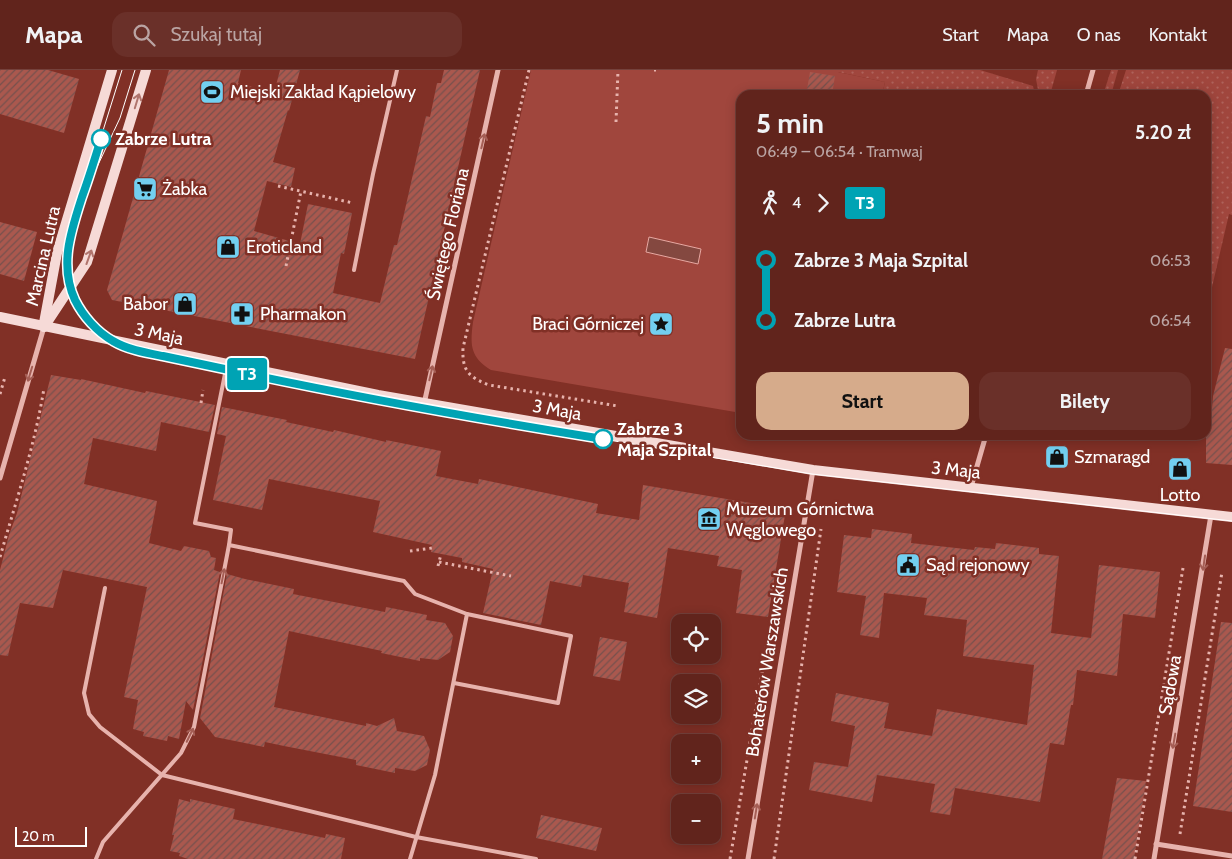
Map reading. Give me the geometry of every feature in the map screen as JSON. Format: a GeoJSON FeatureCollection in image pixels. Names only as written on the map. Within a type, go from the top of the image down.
{"type":"FeatureCollection","features":[{"type":"Feature","properties":{"kind":"street","name":"Marcina Lutra"},"geometry":{"type":"LineString","coordinates":[[44,327],[57,253],[112,70]]}},
{"type":"Feature","properties":{"kind":"street","name":"Marcina Lutra"},"geometry":{"type":"LineString","coordinates":[[44,327],[87,262],[146,70]]}},
{"type":"Feature","properties":{"kind":"street","name":"Świętego Floriana"},"geometry":{"type":"LineString","coordinates":[[424,404],[498,70]]}},
{"type":"Feature","properties":{"kind":"street"},"geometry":{"type":"LineString","coordinates":[[1087,90],[1093,70]]}},
{"type":"Feature","properties":{"kind":"street","name":"3 Maja"},"geometry":{"type":"LineString","coordinates":[[0,317],[424,404],[813,470],[1232,517]]}},
{"type":"Feature","properties":{"kind":"street"},"geometry":{"type":"LineString","coordinates":[[0,478],[2,464],[44,327]]}},
{"type":"Feature","properties":{"kind":"street"},"geometry":{"type":"LineString","coordinates":[[970,488],[984,440]]}},
{"type":"Feature","properties":{"kind":"street","name":"Bohaterów Warszawskich"},"geometry":{"type":"LineString","coordinates":[[748,859],[813,470]]}},
{"type":"Feature","properties":{"kind":"street","name":"Sądowa"},"geometry":{"type":"LineString","coordinates":[[1154,859],[1211,515]]}},
{"type":"Feature","properties":{"kind":"street"},"geometry":{"type":"LineString","coordinates":[[1156,844],[1232,856]]}},
{"type":"Feature","properties":{"kind":"lane"},"geometry":{"type":"LineString","coordinates":[[354,270],[397,70]]}},
{"type":"Feature","properties":{"kind":"lane"},"geometry":{"type":"LineString","coordinates":[[96,859],[103,842],[181,754],[194,727],[231,530],[195,523],[227,364]]}},
{"type":"Feature","properties":{"kind":"lane"},"geometry":{"type":"LineString","coordinates":[[229,545],[404,580],[415,594],[467,614],[571,636],[558,703],[454,683]]}},
{"type":"Feature","properties":{"kind":"lane"},"geometry":{"type":"LineString","coordinates":[[105,588],[84,693],[89,714],[100,727],[162,775],[416,837],[536,859]]}},
{"type":"Feature","properties":{"kind":"lane"},"geometry":{"type":"LineString","coordinates":[[410,859],[435,774],[467,614]]}},
{"type":"Feature","properties":{"kind":"path"},"geometry":{"type":"LineString","coordinates":[[529,70],[463,348],[462,361],[468,373],[477,380],[489,385],[618,406]]}},
{"type":"Feature","properties":{"kind":"path"},"geometry":{"type":"LineString","coordinates":[[616,122],[618,70]]}},
{"type":"Feature","properties":{"kind":"path"},"geometry":{"type":"LineString","coordinates":[[278,186],[367,207]]}},
{"type":"Feature","properties":{"kind":"path"},"geometry":{"type":"LineString","coordinates":[[286,266],[301,191]]}},
{"type":"Feature","properties":{"kind":"path"},"geometry":{"type":"LineString","coordinates":[[0,394],[5,377]]}},
{"type":"Feature","properties":{"kind":"path"},"geometry":{"type":"LineString","coordinates":[[0,557],[27,462],[44,388]]}},
{"type":"Feature","properties":{"kind":"path"},"geometry":{"type":"LineString","coordinates":[[201,403],[203,390]]}},
{"type":"Feature","properties":{"kind":"path"},"geometry":{"type":"LineString","coordinates":[[774,859],[821,530]]}},
{"type":"Feature","properties":{"kind":"path"},"geometry":{"type":"LineString","coordinates":[[410,551],[432,548]]}},
{"type":"Feature","properties":{"kind":"path"},"geometry":{"type":"LineString","coordinates":[[441,554],[438,564],[511,576]]}},
{"type":"Feature","properties":{"kind":"path"},"geometry":{"type":"LineString","coordinates":[[1135,859],[1183,568]]}},
{"type":"Feature","properties":{"kind":"path"},"geometry":{"type":"LineString","coordinates":[[1179,840],[1222,572]]}},
{"type":"Feature","properties":{"kind":"path"},"geometry":{"type":"LineString","coordinates":[[730,859],[772,613]]}},
{"type":"Feature","properties":{"kind":"shaded area"},"geometry":{"type":"Polygon","coordinates":[[[531,70],[838,70],[838,72],[885,82],[883,90],[736,90],[736,412],[491,370],[479,360],[473,350],[473,322],[531,70]]]}},
{"type":"Feature","properties":{"kind":"shaded area"},"geometry":{"type":"Polygon","coordinates":[[[838,70],[980,70],[1033,86],[1034,90],[883,90],[885,82],[838,72],[838,70]]]}},
{"type":"Feature","properties":{"kind":"shaded area"},"geometry":{"type":"Polygon","coordinates":[[[1038,70],[1057,70],[1051,90],[1038,90],[1036,79],[1038,70]]]}},
{"type":"Feature","properties":{"kind":"shaded area"},"geometry":{"type":"Polygon","coordinates":[[[1111,70],[1118,70],[1112,90],[1105,90],[1111,70]]]}},
{"type":"Feature","properties":{"kind":"shaded area"},"geometry":{"type":"Polygon","coordinates":[[[1126,70],[1232,70],[1232,215],[1229,214],[1211,291],[1211,90],[1120,90],[1126,70]]]}},
{"type":"Feature","properties":{"kind":"shaded area"},"geometry":{"type":"Polygon","coordinates":[[[649,237],[701,249],[698,264],[646,252],[649,237]]]}},
{"type":"Feature","properties":{"kind":"building"},"geometry":{"type":"Polygon","coordinates":[[[0,70],[48,70],[79,79],[64,133],[0,114],[0,70]]]}},
{"type":"Feature","properties":{"kind":"building"},"geometry":{"type":"Polygon","coordinates":[[[169,70],[241,70],[238,83],[274,93],[280,70],[300,70],[273,162],[295,168],[291,187],[267,181],[254,231],[300,244],[308,204],[352,213],[344,254],[341,253],[333,293],[380,303],[394,245],[397,245],[426,116],[430,117],[437,83],[441,83],[444,70],[480,70],[415,359],[112,300],[107,290],[169,70]]]}},
{"type":"Feature","properties":{"kind":"building"},"geometry":{"type":"Polygon","coordinates":[[[810,72],[835,76],[833,90],[807,90],[810,72]]]}},
{"type":"Feature","properties":{"kind":"building"},"geometry":{"type":"Polygon","coordinates":[[[0,222],[37,232],[24,281],[0,274],[0,222]]]}},
{"type":"Feature","properties":{"kind":"building"},"geometry":{"type":"Polygon","coordinates":[[[1225,348],[1232,349],[1232,465],[1206,463],[1206,440],[1211,440],[1213,396],[1225,348]]]}},
{"type":"Feature","properties":{"kind":"building"},"geometry":{"type":"Polygon","coordinates":[[[51,375],[215,405],[209,432],[161,422],[156,451],[93,438],[84,484],[157,501],[149,543],[181,551],[184,546],[209,551],[211,557],[216,558],[214,570],[220,572],[193,710],[186,701],[179,739],[168,736],[167,741],[143,736],[144,732],[133,729],[138,700],[124,697],[147,587],[63,570],[53,608],[20,603],[8,656],[0,655],[0,570],[17,513],[51,375]]]}},
{"type":"Feature","properties":{"kind":"building"},"geometry":{"type":"Polygon","coordinates":[[[222,407],[287,420],[286,422],[333,432],[334,430],[386,442],[386,440],[441,451],[436,476],[478,484],[479,479],[598,504],[596,513],[639,520],[643,485],[786,509],[768,617],[736,613],[742,570],[717,566],[719,556],[668,548],[657,618],[624,612],[629,583],[583,575],[581,587],[550,581],[541,625],[483,613],[493,569],[462,562],[462,558],[431,552],[432,545],[373,532],[380,501],[269,479],[262,510],[213,500],[226,436],[217,434],[222,407]]]}},
{"type":"Feature","properties":{"kind":"building"},"geometry":{"type":"Polygon","coordinates":[[[872,529],[912,534],[911,543],[974,550],[975,547],[995,549],[996,543],[1039,548],[1039,554],[1059,556],[1051,633],[1091,638],[1099,565],[1160,572],[1155,618],[1123,614],[1117,676],[1077,670],[1073,705],[1071,705],[1064,745],[1050,743],[1040,802],[955,788],[950,815],[930,812],[935,784],[877,775],[872,802],[809,790],[814,762],[848,767],[855,726],[831,721],[836,693],[889,703],[884,728],[932,736],[937,709],[1027,725],[1034,665],[963,656],[967,620],[924,615],[927,598],[884,593],[879,638],[860,635],[866,596],[837,592],[844,535],[871,538],[872,529]]]}},
{"type":"Feature","properties":{"kind":"building"},"geometry":{"type":"Polygon","coordinates":[[[227,574],[294,589],[293,594],[385,612],[386,607],[427,615],[426,620],[445,623],[453,636],[450,652],[438,660],[420,658],[420,661],[289,631],[274,707],[366,726],[366,723],[377,726],[394,718],[397,731],[424,736],[430,750],[427,765],[415,771],[395,768],[395,773],[356,765],[356,760],[265,742],[264,747],[215,737],[200,718],[227,574]]]}},
{"type":"Feature","properties":{"kind":"building"},"geometry":{"type":"Polygon","coordinates":[[[1221,622],[1232,623],[1232,812],[1193,806],[1221,622]]]}},
{"type":"Feature","properties":{"kind":"building"},"geometry":{"type":"Polygon","coordinates":[[[600,637],[627,642],[620,681],[593,676],[600,637]]]}},
{"type":"Feature","properties":{"kind":"building"},"geometry":{"type":"Polygon","coordinates":[[[1117,778],[1146,781],[1134,859],[1102,859],[1117,778]]]}},
{"type":"Feature","properties":{"kind":"building"},"geometry":{"type":"Polygon","coordinates":[[[179,799],[190,802],[190,799],[235,809],[233,819],[325,838],[326,834],[345,838],[341,859],[188,859],[179,856],[180,853],[170,851],[179,799]]]}},
{"type":"Feature","properties":{"kind":"building"},"geometry":{"type":"Polygon","coordinates":[[[541,815],[602,828],[596,851],[536,838],[541,815]]]}},
{"type":"Feature","properties":{"kind":"tram line"},"geometry":{"type":"LineString","coordinates":[[122,70],[74,223],[67,262],[71,290],[81,310],[103,335],[121,346],[152,354],[423,409],[812,474],[1232,521]]}},
{"type":"Feature","properties":{"kind":"tram line"},"geometry":{"type":"LineString","coordinates":[[97,167],[120,118],[135,70]]}},
{"type":"Feature","properties":{"kind":"tram line","name":"T3"},"geometry":{"type":"LineString","coordinates":[[101,139],[74,223],[68,246],[67,268],[70,287],[81,310],[90,323],[113,341],[139,351],[302,385],[423,409],[603,439]]}},
{"type":"Feature","properties":{"kind":"place","name":"Miejski Zakład Kąpielowy"},"geometry":{"type":"Point","coordinates":[212,92]}},
{"type":"Feature","properties":{"kind":"place","name":"Zabrze Lutra"},"geometry":{"type":"Point","coordinates":[101,139]}},
{"type":"Feature","properties":{"kind":"place","name":"Żabka"},"geometry":{"type":"Point","coordinates":[145,189]}},
{"type":"Feature","properties":{"kind":"place","name":"Eroticland"},"geometry":{"type":"Point","coordinates":[228,247]}},
{"type":"Feature","properties":{"kind":"place","name":"Babor"},"geometry":{"type":"Point","coordinates":[185,304]}},
{"type":"Feature","properties":{"kind":"place","name":"Pharmakon"},"geometry":{"type":"Point","coordinates":[242,314]}},
{"type":"Feature","properties":{"kind":"place","name":"Braci Górniczej"},"geometry":{"type":"Point","coordinates":[661,324]}},
{"type":"Feature","properties":{"kind":"place","name":"Zabrze 3 Maja Szpital"},"geometry":{"type":"Point","coordinates":[603,439]}},
{"type":"Feature","properties":{"kind":"place","name":"Szmaragd"},"geometry":{"type":"Point","coordinates":[1057,457]}},
{"type":"Feature","properties":{"kind":"place","name":"Lotto"},"geometry":{"type":"Point","coordinates":[1180,469]}},
{"type":"Feature","properties":{"kind":"place","name":"Muzeum Górnictwa Węglowego"},"geometry":{"type":"Point","coordinates":[709,519]}},
{"type":"Feature","properties":{"kind":"place","name":"Sąd rejonowy"},"geometry":{"type":"Point","coordinates":[908,565]}}]}
